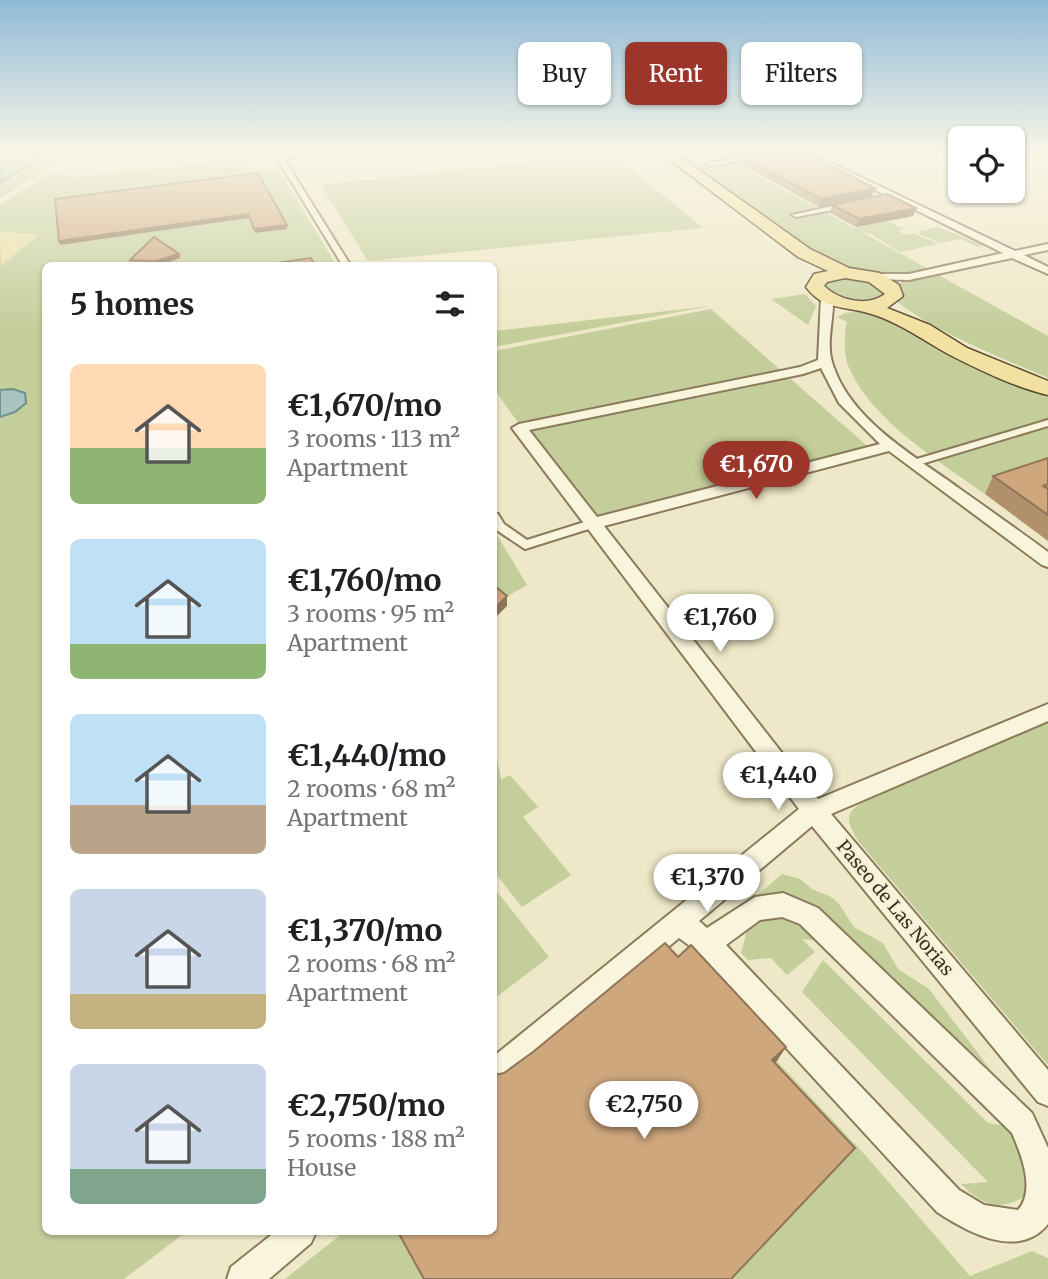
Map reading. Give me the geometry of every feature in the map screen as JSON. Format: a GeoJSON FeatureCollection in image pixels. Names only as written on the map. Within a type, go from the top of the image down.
{"type":"FeatureCollection","features":[{"type":"Feature","properties":{"kind":"main road"},"geometry":{"type":"LineString","coordinates":[[729,210],[820,278]]}},
{"type":"Feature","properties":{"kind":"main road"},"geometry":{"type":"LineString","coordinates":[[745,210],[804,253],[845,272],[874,277],[913,314],[972,346],[1048,378]]}},
{"type":"Feature","properties":{"kind":"main road"},"geometry":{"type":"LineString","coordinates":[[845,272],[820,278],[815,287],[827,298],[861,306],[923,329],[960,352],[1048,389]]}},
{"type":"Feature","properties":{"kind":"main road"},"geometry":{"type":"LineString","coordinates":[[861,306],[893,294]]}},
{"type":"Feature","properties":{"kind":"street"},"geometry":{"type":"LineString","coordinates":[[312,210],[344,262]]}},
{"type":"Feature","properties":{"kind":"street"},"geometry":{"type":"LineString","coordinates":[[796,215],[823,210]]}},
{"type":"Feature","properties":{"kind":"street"},"geometry":{"type":"LineString","coordinates":[[921,210],[1048,271]]}},
{"type":"Feature","properties":{"kind":"street"},"geometry":{"type":"LineString","coordinates":[[874,277],[909,277],[1048,247]]}},
{"type":"Feature","properties":{"kind":"street"},"geometry":{"type":"LineString","coordinates":[[893,294],[909,277]]}},
{"type":"Feature","properties":{"kind":"street"},"geometry":{"type":"LineString","coordinates":[[827,298],[828,319],[823,338],[825,362],[853,411],[891,446],[1048,561]]}},
{"type":"Feature","properties":{"kind":"street"},"geometry":{"type":"LineString","coordinates":[[828,319],[861,306]]}},
{"type":"Feature","properties":{"kind":"street"},"geometry":{"type":"LineString","coordinates":[[803,370],[825,362]]}},
{"type":"Feature","properties":{"kind":"street"},"geometry":{"type":"LineString","coordinates":[[803,370],[833,379]]}},
{"type":"Feature","properties":{"kind":"street","name":"Paseo de Las Norias"},"geometry":{"type":"LineString","coordinates":[[803,370],[519,428],[814,810],[1048,1091]]}},
{"type":"Feature","properties":{"kind":"street"},"geometry":{"type":"LineString","coordinates":[[914,463],[1048,422]]}},
{"type":"Feature","properties":{"kind":"street"},"geometry":{"type":"LineString","coordinates":[[1032,427],[1048,438]]}},
{"type":"Feature","properties":{"kind":"street"},"geometry":{"type":"LineString","coordinates":[[497,522],[525,545],[591,524],[891,446]]}},
{"type":"Feature","properties":{"kind":"street"},"geometry":{"type":"LineString","coordinates":[[497,1072],[814,810],[1048,712]]}},
{"type":"Feature","properties":{"kind":"street"},"geometry":{"type":"LineString","coordinates":[[679,922],[707,943],[948,1201],[976,1220],[997,1225],[1025,1226],[1040,1208],[1044,1185],[1042,1166],[1022,1123],[809,916],[783,905],[755,909],[707,943]]}},
{"type":"Feature","properties":{"kind":"street"},"geometry":{"type":"LineString","coordinates":[[243,1279],[296,1235]]}},
{"type":"Feature","properties":{"kind":"green space"},"geometry":{"type":"Polygon","coordinates":[[[0,210],[303,210],[335,262],[42,262],[42,1235],[182,1235],[124,1279],[0,1279],[0,210]]]}},
{"type":"Feature","properties":{"kind":"green space"},"geometry":{"type":"Polygon","coordinates":[[[336,210],[681,210],[703,228],[368,261],[336,210]]]}},
{"type":"Feature","properties":{"kind":"green space"},"geometry":{"type":"Polygon","coordinates":[[[745,210],[820,210],[854,228],[887,221],[904,229],[898,231],[906,235],[913,233],[938,244],[900,252],[871,234],[862,232],[1048,336],[1048,378],[948,333],[911,312],[893,299],[893,289],[907,278],[874,277],[804,253],[745,210]]]}},
{"type":"Feature","properties":{"kind":"green space"},"geometry":{"type":"Polygon","coordinates":[[[938,227],[983,245],[978,247],[961,239],[941,243],[919,234],[920,231],[938,227]]]}},
{"type":"Feature","properties":{"kind":"green space"},"geometry":{"type":"Polygon","coordinates":[[[841,277],[869,280],[885,292],[884,296],[861,302],[846,299],[825,289],[828,281],[841,277]]]}},
{"type":"Feature","properties":{"kind":"green space"},"geometry":{"type":"Polygon","coordinates":[[[805,294],[816,306],[808,325],[771,299],[805,294]]]}},
{"type":"Feature","properties":{"kind":"green space"},"geometry":{"type":"Polygon","coordinates":[[[710,306],[497,346],[497,331],[710,306]]]}},
{"type":"Feature","properties":{"kind":"green space"},"geometry":{"type":"Polygon","coordinates":[[[711,309],[873,451],[591,524],[497,393],[497,350],[711,309]]]}},
{"type":"Feature","properties":{"kind":"green space"},"geometry":{"type":"Polygon","coordinates":[[[866,311],[1048,389],[1048,473],[985,494],[891,424],[861,389],[846,359],[847,322],[837,317],[845,313],[866,311]]]}},
{"type":"Feature","properties":{"kind":"green space"},"geometry":{"type":"Polygon","coordinates":[[[497,535],[527,585],[497,602],[497,535]]]}},
{"type":"Feature","properties":{"kind":"green space"},"geometry":{"type":"Polygon","coordinates":[[[1048,722],[1048,1065],[859,842],[849,819],[853,809],[875,796],[1048,722]]]}},
{"type":"Feature","properties":{"kind":"green space"},"geometry":{"type":"Polygon","coordinates":[[[497,760],[501,779],[510,775],[538,807],[523,817],[571,875],[522,907],[497,876],[497,760]]]}},
{"type":"Feature","properties":{"kind":"green space"},"geometry":{"type":"Polygon","coordinates":[[[782,874],[800,879],[812,889],[831,897],[854,927],[883,943],[898,969],[929,989],[990,1069],[812,904],[779,894],[754,898],[782,874]]]}},
{"type":"Feature","properties":{"kind":"green space"},"geometry":{"type":"Polygon","coordinates":[[[497,892],[549,957],[497,997],[497,892]]]}},
{"type":"Feature","properties":{"kind":"green space"},"geometry":{"type":"Polygon","coordinates":[[[765,911],[799,917],[828,942],[802,939],[815,952],[787,975],[771,958],[748,960],[741,953],[749,923],[765,911]]]}},
{"type":"Feature","properties":{"kind":"green space"},"geometry":{"type":"Polygon","coordinates":[[[679,957],[867,1157],[970,1276],[1032,1251],[1048,1258],[1048,1279],[285,1279],[340,1235],[497,1235],[497,1228],[679,957]]]}},
{"type":"Feature","properties":{"kind":"green space"},"geometry":{"type":"Polygon","coordinates":[[[823,960],[988,1123],[1018,1128],[1029,1147],[1027,1195],[1008,1204],[991,1204],[976,1197],[961,1184],[988,1182],[802,992],[823,960]]]}},
{"type":"Feature","properties":{"kind":"sand"},"geometry":{"type":"Polygon","coordinates":[[[0,232],[40,234],[1,266],[0,232]]]}},
{"type":"Feature","properties":{"kind":"water"},"geometry":{"type":"Polygon","coordinates":[[[13,389],[25,393],[26,403],[15,412],[0,417],[0,390],[13,389]]]}},
{"type":"Feature","properties":{"kind":"building"},"geometry":{"type":"Polygon","coordinates":[[[56,210],[278,210],[287,225],[254,229],[248,214],[59,241],[56,210]]]}},
{"type":"Feature","properties":{"kind":"building"},"geometry":{"type":"Polygon","coordinates":[[[841,210],[907,210],[859,219],[841,210]]]}},
{"type":"Feature","properties":{"kind":"building"},"geometry":{"type":"Polygon","coordinates":[[[154,237],[179,254],[156,261],[130,260],[154,237]]]}},
{"type":"Feature","properties":{"kind":"building"},"geometry":{"type":"Polygon","coordinates":[[[311,258],[313,262],[284,262],[311,258]]]}},
{"type":"Feature","properties":{"kind":"building"},"geometry":{"type":"Polygon","coordinates":[[[1048,458],[1048,484],[1043,486],[1048,489],[1048,515],[993,476],[1048,458]]]}},
{"type":"Feature","properties":{"kind":"building"},"geometry":{"type":"Polygon","coordinates":[[[497,588],[507,596],[497,606],[497,588]]]}},
{"type":"Feature","properties":{"kind":"building"},"geometry":{"type":"Polygon","coordinates":[[[665,943],[678,957],[691,945],[786,1047],[772,1060],[855,1148],[731,1279],[424,1279],[400,1235],[497,1235],[497,1074],[504,1073],[665,943]]]}}]}
